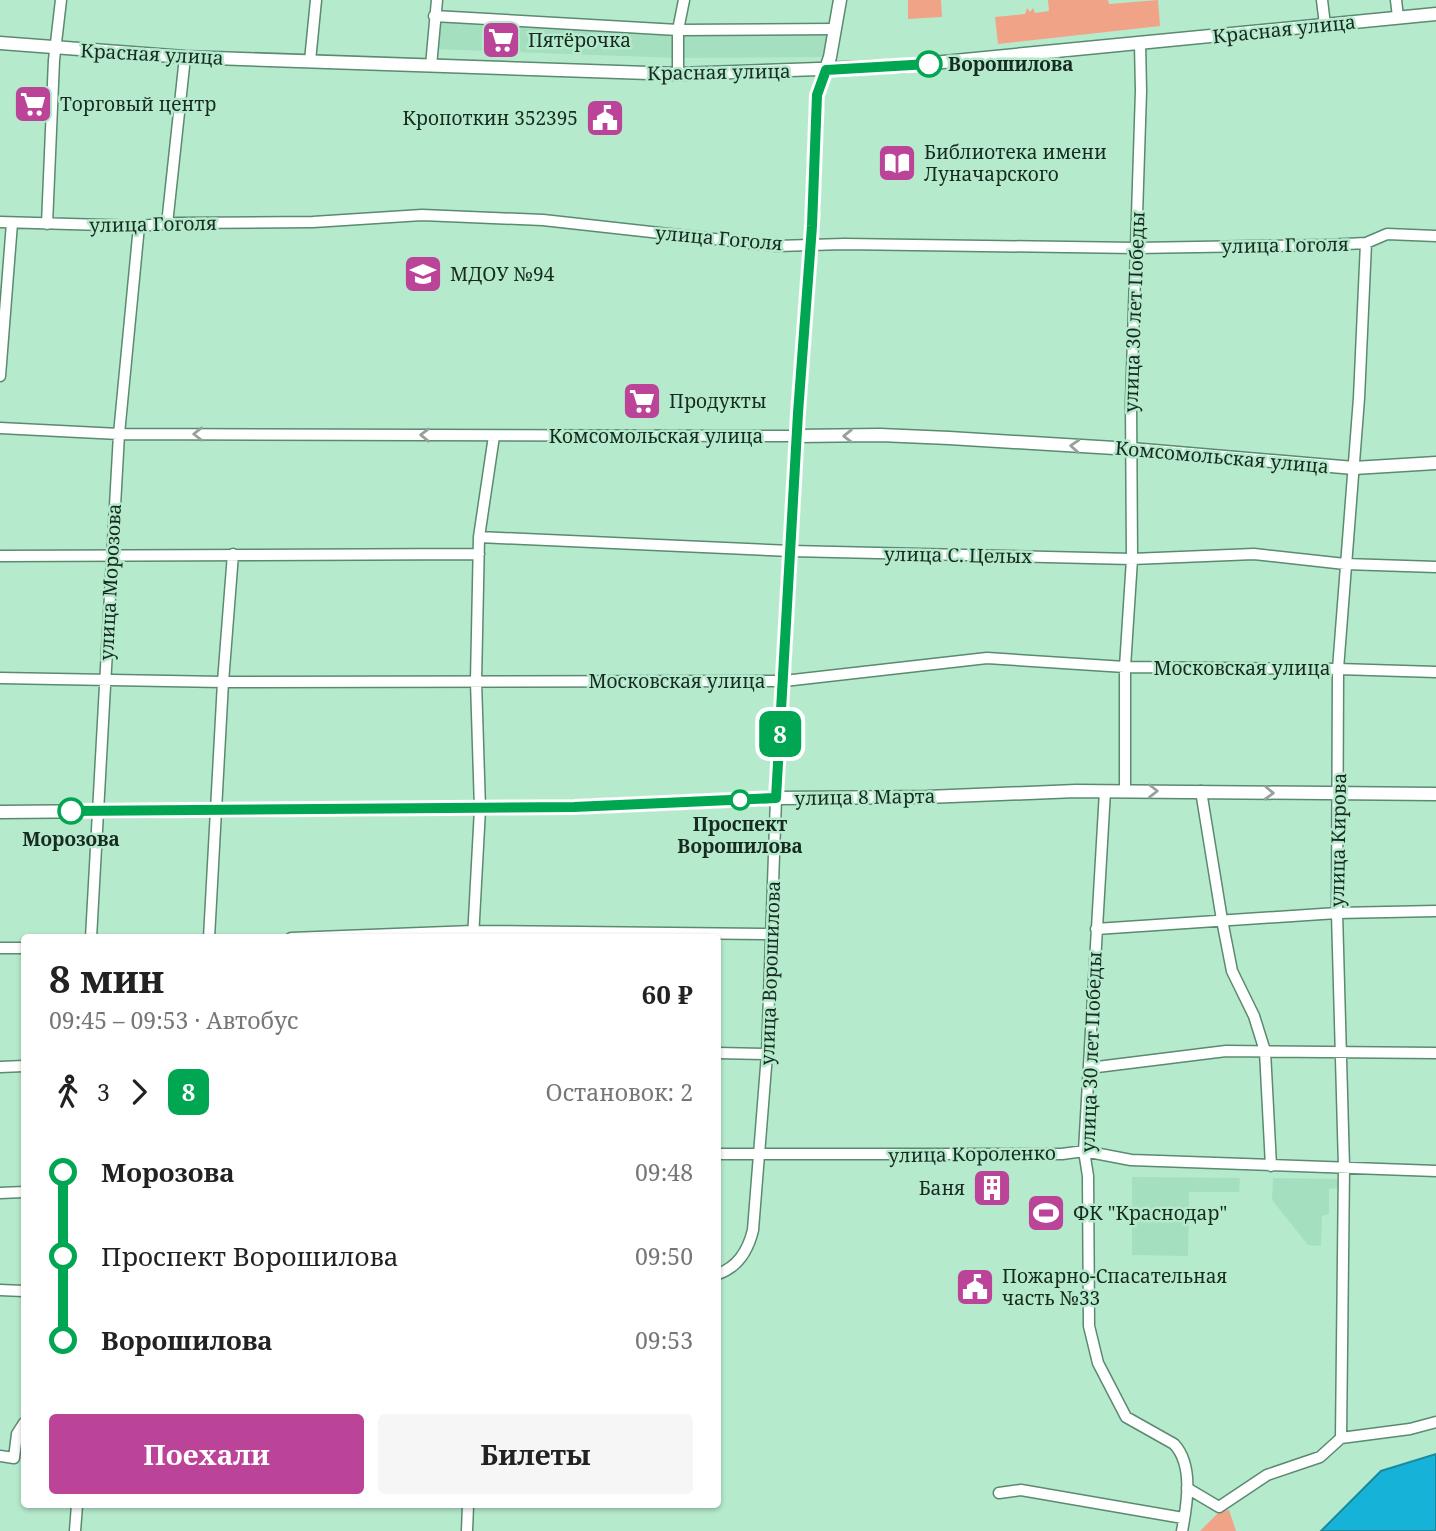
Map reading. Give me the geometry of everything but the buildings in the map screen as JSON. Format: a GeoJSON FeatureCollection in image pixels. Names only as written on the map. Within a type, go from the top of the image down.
{"type":"FeatureCollection","features":[{"type":"Feature","properties":{"kind":"main road","name":"улица Ворошилова"},"geometry":{"type":"LineString","coordinates":[[776,798],[817,95],[826,70],[840,0]]}},
{"type":"Feature","properties":{"kind":"main road","name":"Красная улица"},"geometry":{"type":"LineString","coordinates":[[0,43],[185,57],[678,74],[902,66],[1436,13]]}},
{"type":"Feature","properties":{"kind":"main road","name":"Комсомольская улица"},"geometry":{"type":"LineString","coordinates":[[796,436],[894,436],[1131,449],[1354,468],[1436,463]]}},
{"type":"Feature","properties":{"kind":"main road","name":"улица 8 Марта"},"geometry":{"type":"LineString","coordinates":[[0,812],[480,809],[776,798],[927,797],[1105,791],[1436,794]]}},
{"type":"Feature","properties":{"kind":"street"},"geometry":{"type":"LineString","coordinates":[[47,224],[55,47],[61,0]]}},
{"type":"Feature","properties":{"kind":"street"},"geometry":{"type":"LineString","coordinates":[[310,61],[316,0]]}},
{"type":"Feature","properties":{"kind":"street"},"geometry":{"type":"LineString","coordinates":[[431,66],[437,0]]}},
{"type":"Feature","properties":{"kind":"street"},"geometry":{"type":"LineString","coordinates":[[678,74],[678,30],[684,0]]}},
{"type":"Feature","properties":{"kind":"street"},"geometry":{"type":"LineString","coordinates":[[1322,0],[1325,25]]}},
{"type":"Feature","properties":{"kind":"street"},"geometry":{"type":"LineString","coordinates":[[1396,0],[1398,17]]}},
{"type":"Feature","properties":{"kind":"street"},"geometry":{"type":"LineString","coordinates":[[434,16],[678,30],[835,29]]}},
{"type":"Feature","properties":{"kind":"street","name":"улица 30 лет Победы"},"geometry":{"type":"LineString","coordinates":[[1125,791],[1125,667],[1132,559],[1131,449],[1140,43]]}},
{"type":"Feature","properties":{"kind":"street"},"geometry":{"type":"LineString","coordinates":[[167,223],[185,57]]}},
{"type":"Feature","properties":{"kind":"street","name":"улица Гоголя"},"geometry":{"type":"LineString","coordinates":[[6,223],[139,226],[167,223],[313,222],[422,215],[543,220],[776,246],[810,244],[1136,248],[1366,243],[1387,234],[1436,236]]}},
{"type":"Feature","properties":{"kind":"street"},"geometry":{"type":"LineString","coordinates":[[0,376],[6,223]]}},
{"type":"Feature","properties":{"kind":"street","name":"улица Морозова"},"geometry":{"type":"LineString","coordinates":[[91,934],[119,434],[139,226]]}},
{"type":"Feature","properties":{"kind":"street","name":"улица Кирова"},"geometry":{"type":"LineString","coordinates":[[1341,1438],[1344,1167],[1337,913],[1338,669],[1354,468],[1366,243]]}},
{"type":"Feature","properties":{"kind":"street","name":"Комсомольская улица"},"geometry":{"type":"LineString","coordinates":[[0,428],[119,434],[796,436]]}},
{"type":"Feature","properties":{"kind":"street"},"geometry":{"type":"LineString","coordinates":[[494,436],[479,537],[476,681],[480,809],[473,934],[773,934]]}},
{"type":"Feature","properties":{"kind":"street","name":"улица С. Целых"},"geometry":{"type":"LineString","coordinates":[[479,537],[791,551],[1132,559],[1254,554],[1345,565],[1436,568]]}},
{"type":"Feature","properties":{"kind":"street"},"geometry":{"type":"LineString","coordinates":[[209,934],[233,554]]}},
{"type":"Feature","properties":{"kind":"street"},"geometry":{"type":"LineString","coordinates":[[0,556],[479,554]]}},
{"type":"Feature","properties":{"kind":"street","name":"Московская улица"},"geometry":{"type":"LineString","coordinates":[[0,678],[223,682],[784,681],[987,658],[1125,667],[1436,672]]}},
{"type":"Feature","properties":{"kind":"street","name":"улица 30 лет Победы"},"geometry":{"type":"LineString","coordinates":[[1105,791],[1084,1151],[1088,1176],[1089,1326],[1098,1363],[1126,1417],[1174,1444],[1180,1451],[1185,1462],[1187,1488],[1183,1525]]}},
{"type":"Feature","properties":{"kind":"street"},"geometry":{"type":"LineString","coordinates":[[1201,791],[1232,971],[1254,1016],[1265,1051],[1271,1166]]}},
{"type":"Feature","properties":{"kind":"street","name":"улица Ворошилова"},"geometry":{"type":"LineString","coordinates":[[721,1273],[740,1260],[754,1230],[768,1054],[776,798]]}},
{"type":"Feature","properties":{"kind":"street"},"geometry":{"type":"LineString","coordinates":[[1096,929],[1337,913],[1436,911]]}},
{"type":"Feature","properties":{"kind":"street"},"geometry":{"type":"LineString","coordinates":[[0,948],[21,948]]}},
{"type":"Feature","properties":{"kind":"street"},"geometry":{"type":"LineString","coordinates":[[1089,1068],[1226,1051],[1436,1054]]}},
{"type":"Feature","properties":{"kind":"street"},"geometry":{"type":"LineString","coordinates":[[721,1053],[768,1054]]}},
{"type":"Feature","properties":{"kind":"street"},"geometry":{"type":"LineString","coordinates":[[0,1067],[21,1066]]}},
{"type":"Feature","properties":{"kind":"street","name":"улица Короленко"},"geometry":{"type":"LineString","coordinates":[[721,1154],[1049,1154],[1084,1151],[1131,1160],[1436,1171]]}},
{"type":"Feature","properties":{"kind":"street"},"geometry":{"type":"LineString","coordinates":[[0,1193],[21,1192]]}},
{"type":"Feature","properties":{"kind":"street"},"geometry":{"type":"LineString","coordinates":[[0,1290],[21,1291]]}},
{"type":"Feature","properties":{"kind":"street"},"geometry":{"type":"LineString","coordinates":[[1187,1488],[1219,1507],[1267,1475],[1320,1457],[1341,1438],[1410,1429],[1436,1422]]}},
{"type":"Feature","properties":{"kind":"street"},"geometry":{"type":"LineString","coordinates":[[0,1456],[14,1458],[16,1434],[21,1427]]}},
{"type":"Feature","properties":{"kind":"street"},"geometry":{"type":"LineString","coordinates":[[999,1493],[1021,1490],[1183,1525]]}},
{"type":"Feature","properties":{"kind":"street"},"geometry":{"type":"LineString","coordinates":[[75,1531],[77,1508]]}},
{"type":"Feature","properties":{"kind":"street"},"geometry":{"type":"LineString","coordinates":[[467,1531],[468,1508]]}},
{"type":"Feature","properties":{"kind":"shaded area"},"geometry":{"type":"Polygon","coordinates":[[[908,0],[941,0],[942,17],[908,19],[908,0]]]}},
{"type":"Feature","properties":{"kind":"shaded area"},"geometry":{"type":"Polygon","coordinates":[[[1048,0],[1108,0],[1109,4],[1158,0],[1160,26],[998,44],[995,17],[1025,14],[1027,8],[1030,12],[1033,8],[1035,13],[1049,11],[1048,0]]]}},
{"type":"Feature","properties":{"kind":"shaded area"},"geometry":{"type":"Polygon","coordinates":[[[434,16],[678,30],[835,29],[830,57],[677,58],[432,49],[434,16]]]}},
{"type":"Feature","properties":{"kind":"shaded area"},"geometry":{"type":"Polygon","coordinates":[[[1132,1177],[1240,1178],[1239,1192],[1189,1192],[1188,1256],[1132,1255],[1132,1177]]]}},
{"type":"Feature","properties":{"kind":"shaded area"},"geometry":{"type":"Polygon","coordinates":[[[1273,1178],[1340,1179],[1339,1188],[1329,1189],[1329,1214],[1322,1216],[1321,1246],[1308,1245],[1272,1200],[1273,1178]]]}},
{"type":"Feature","properties":{"kind":"shaded area"},"geometry":{"type":"Polygon","coordinates":[[[1229,1510],[1236,1531],[1200,1531],[1219,1512],[1229,1510]]]}},
{"type":"Feature","properties":{"kind":"water"},"geometry":{"type":"Polygon","coordinates":[[[1436,1454],[1436,1531],[1321,1531],[1381,1471],[1436,1454]]]}},
{"type":"Feature","properties":{"kind":"bus line","name":"8"},"geometry":{"type":"LineString","coordinates":[[71,811],[480,809],[776,798],[798,413],[812,226],[817,95],[826,70],[929,64]]}},
{"type":"Feature","properties":{"kind":"place","name":"Пятёрочка"},"geometry":{"type":"Point","coordinates":[501,40]}},
{"type":"Feature","properties":{"kind":"place","name":"Ворошилова"},"geometry":{"type":"Point","coordinates":[929,64]}},
{"type":"Feature","properties":{"kind":"place","name":"Торговый центр"},"geometry":{"type":"Point","coordinates":[33,104]}},
{"type":"Feature","properties":{"kind":"place","name":"Кропоткин 352395"},"geometry":{"type":"Point","coordinates":[605,118]}},
{"type":"Feature","properties":{"kind":"place","name":"Библиотека имени Луначарского"},"geometry":{"type":"Point","coordinates":[897,163]}},
{"type":"Feature","properties":{"kind":"place","name":"МДОУ №94"},"geometry":{"type":"Point","coordinates":[423,274]}},
{"type":"Feature","properties":{"kind":"place","name":"Продукты"},"geometry":{"type":"Point","coordinates":[642,401]}},
{"type":"Feature","properties":{"kind":"place","name":"Проспект Ворошилова"},"geometry":{"type":"Point","coordinates":[740,800]}},
{"type":"Feature","properties":{"kind":"place","name":"Морозова"},"geometry":{"type":"Point","coordinates":[71,811]}},
{"type":"Feature","properties":{"kind":"place","name":"Баня"},"geometry":{"type":"Point","coordinates":[992,1188]}},
{"type":"Feature","properties":{"kind":"place","name":"ФК \"Краснодар\""},"geometry":{"type":"Point","coordinates":[1046,1213]}},
{"type":"Feature","properties":{"kind":"place","name":"Пожарно-Спасательная часть №33"},"geometry":{"type":"Point","coordinates":[975,1287]}}]}
